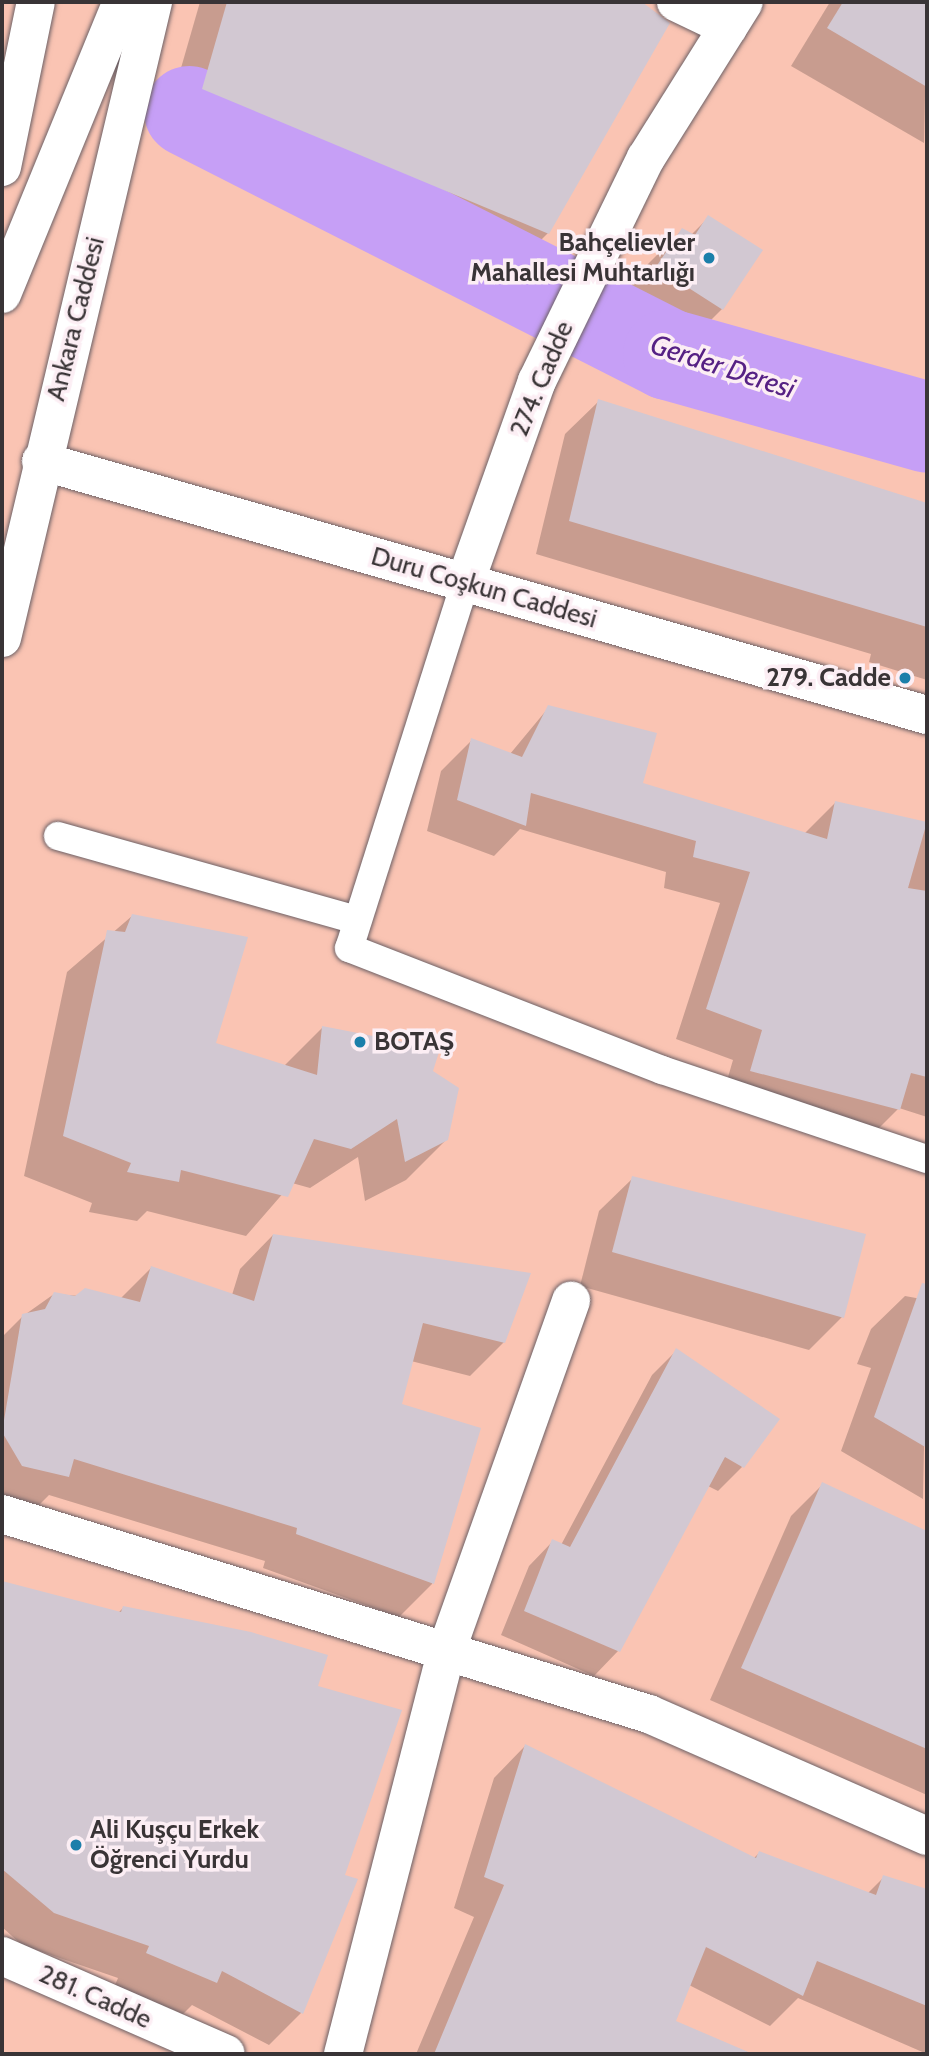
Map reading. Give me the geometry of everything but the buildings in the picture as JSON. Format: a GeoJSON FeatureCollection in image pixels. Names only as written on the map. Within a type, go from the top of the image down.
{"type":"FeatureCollection","features":[{"type":"Feature","properties":{"kind":"main road"},"geometry":{"type":"LineString","coordinates":[[2,167],[36,2]]}},
{"type":"Feature","properties":{"kind":"main road"},"geometry":{"type":"LineString","coordinates":[[2,294],[122,2]]}},
{"type":"Feature","properties":{"kind":"main road","name":"Ankara Caddesi"},"geometry":{"type":"LineString","coordinates":[[2,638],[41,461],[153,2]]}},
{"type":"Feature","properties":{"kind":"main road"},"geometry":{"type":"LineString","coordinates":[[676,2],[736,15]]}},
{"type":"Feature","properties":{"kind":"main road","name":"274. Cadde"},"geometry":{"type":"LineString","coordinates":[[465,583],[537,381],[646,158],[736,15]]}},
{"type":"Feature","properties":{"kind":"main road","name":"Duru Coşkun Caddesi"},"geometry":{"type":"LineString","coordinates":[[41,461],[927,715]]}},
{"type":"Feature","properties":{"kind":"main road"},"geometry":{"type":"LineString","coordinates":[[343,2054],[446,1651],[571,1301]]}},
{"type":"Feature","properties":{"kind":"main road"},"geometry":{"type":"LineString","coordinates":[[2,1514],[649,1714],[927,1836]]}},
{"type":"Feature","properties":{"kind":"main road","name":"281. Cadde"},"geometry":{"type":"LineString","coordinates":[[2,1956],[226,2054]]}},
{"type":"Feature","properties":{"kind":"lane"},"geometry":{"type":"LineString","coordinates":[[465,583],[349,948],[662,1070],[927,1159]]}},
{"type":"Feature","properties":{"kind":"lane"},"geometry":{"type":"LineString","coordinates":[[58,836],[357,920]]}},
{"type":"Feature","properties":{"kind":"shaded area"},"geometry":{"type":"Polygon","coordinates":[[[2,2],[927,2],[927,2054],[2,2054],[2,2]]]}},
{"type":"Feature","properties":{"kind":"waterway","name":"Gerder Deresi"},"geometry":{"type":"LineString","coordinates":[[189,111],[668,354],[927,427]]}},
{"type":"Feature","properties":{"kind":"place","name":"Bahçelievler Mahallesi Muhtarlığı"},"geometry":{"type":"Point","coordinates":[709,258]}},
{"type":"Feature","properties":{"kind":"place","name":"279. Cadde"},"geometry":{"type":"Point","coordinates":[905,678]}},
{"type":"Feature","properties":{"kind":"place","name":"BOTAŞ"},"geometry":{"type":"Point","coordinates":[360,1042]}},
{"type":"Feature","properties":{"kind":"place","name":"Ali Kuşçu Erkek Öğrenci Yurdu"},"geometry":{"type":"Point","coordinates":[76,1845]}}]}
